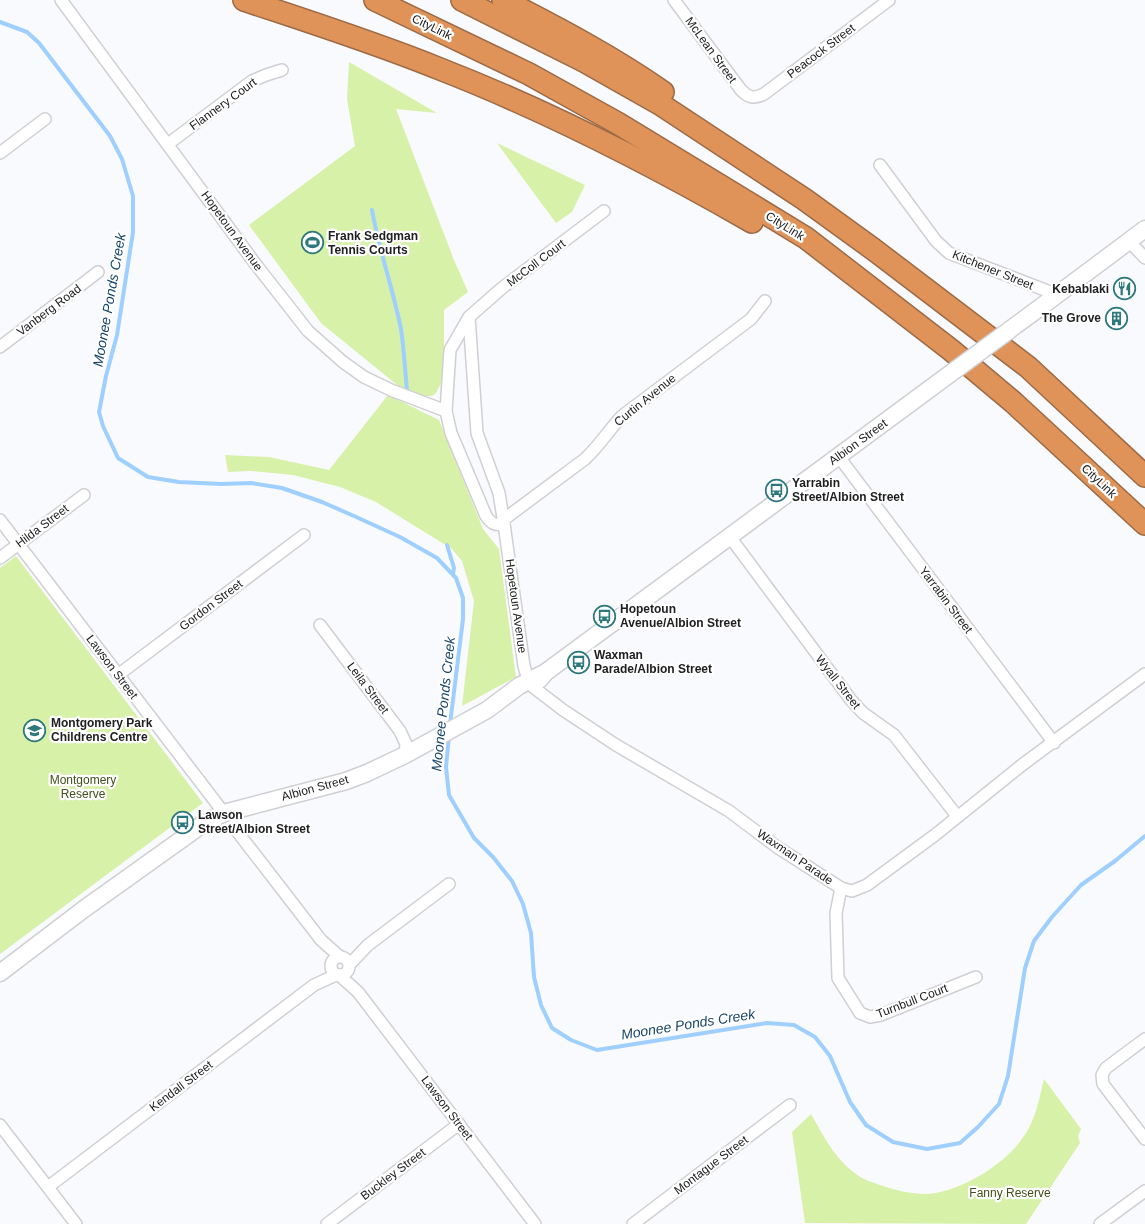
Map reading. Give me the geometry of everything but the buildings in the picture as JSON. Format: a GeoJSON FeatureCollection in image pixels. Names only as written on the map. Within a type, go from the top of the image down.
{"type":"FeatureCollection","features":[{"type":"Feature","properties":{"kind":"highway"},"geometry":{"type":"LineString","coordinates":[[244,0],[440,68],[555,118],[687,185],[878,294]]}},
{"type":"Feature","properties":{"kind":"highway","name":"CityLink"},"geometry":{"type":"LineString","coordinates":[[375,0],[530,74],[619,124],[806,238],[951,350],[1013,402],[1145,524]]}},
{"type":"Feature","properties":{"kind":"highway"},"geometry":{"type":"LineString","coordinates":[[462,0],[584,61],[660,104],[804,199]]}},
{"type":"Feature","properties":{"kind":"highway"},"geometry":{"type":"LineString","coordinates":[[503,0],[558,28],[636,73],[703,120],[804,199],[1028,367],[1145,476]]}},
{"type":"Feature","properties":{"kind":"street","name":"Hopetoun Avenue"},"geometry":{"type":"LineString","coordinates":[[61,0],[257,266],[308,331],[343,362],[364,377],[390,390],[446,412]]}},
{"type":"Feature","properties":{"kind":"street","name":"McLean Street"},"geometry":{"type":"LineString","coordinates":[[674,0],[741,90],[751,98]]}},
{"type":"Feature","properties":{"kind":"street","name":"Peacock Street"},"geometry":{"type":"LineString","coordinates":[[751,98],[764,94],[889,0]]}},
{"type":"Feature","properties":{"kind":"street","name":"Flannery Court"},"geometry":{"type":"LineString","coordinates":[[168,144],[252,81],[282,70]]}},
{"type":"Feature","properties":{"kind":"street"},"geometry":{"type":"LineString","coordinates":[[0,153],[45,119]]}},
{"type":"Feature","properties":{"kind":"street","name":"Kitchener Street"},"geometry":{"type":"LineString","coordinates":[[880,165],[936,241],[949,253],[1058,295]]}},
{"type":"Feature","properties":{"kind":"street","name":"McColl Court"},"geometry":{"type":"LineString","coordinates":[[469,317],[494,294],[604,211]]}},
{"type":"Feature","properties":{"kind":"street","name":"Albion Street"},"geometry":{"type":"LineString","coordinates":[[0,973],[203,824],[224,814],[367,773],[405,755],[481,713],[517,699],[531,683],[1145,229]]}},
{"type":"Feature","properties":{"kind":"street"},"geometry":{"type":"LineString","coordinates":[[1129,241],[1145,258]]}},
{"type":"Feature","properties":{"kind":"street","name":"Vanberg Road"},"geometry":{"type":"LineString","coordinates":[[0,347],[98,272]]}},
{"type":"Feature","properties":{"kind":"street","name":"Curtin Avenue"},"geometry":{"type":"LineString","coordinates":[[504,522],[585,459],[595,450],[622,416],[751,319],[766,301]]}},
{"type":"Feature","properties":{"kind":"street","name":"Hopetoun Avenue"},"geometry":{"type":"LineString","coordinates":[[469,317],[477,433],[499,492],[524,666],[531,683]]}},
{"type":"Feature","properties":{"kind":"street"},"geometry":{"type":"LineString","coordinates":[[469,317],[450,350],[446,412],[450,433],[486,516],[492,524],[497,526],[504,522]]}},
{"type":"Feature","properties":{"kind":"street","name":"Yarrabin Street"},"geometry":{"type":"LineString","coordinates":[[839,456],[1054,743]]}},
{"type":"Feature","properties":{"kind":"street","name":"Hilda Street"},"geometry":{"type":"LineString","coordinates":[[0,558],[84,495]]}},
{"type":"Feature","properties":{"kind":"street","name":"Lawson Street"},"geometry":{"type":"LineString","coordinates":[[0,520],[224,814]]}},
{"type":"Feature","properties":{"kind":"street","name":"Gordon Street"},"geometry":{"type":"LineString","coordinates":[[118,675],[304,535]]}},
{"type":"Feature","properties":{"kind":"street","name":"Wyall Street"},"geometry":{"type":"LineString","coordinates":[[730,537],[851,700],[863,713],[894,735],[957,816]]}},
{"type":"Feature","properties":{"kind":"street","name":"Leila Street"},"geometry":{"type":"LineString","coordinates":[[320,625],[400,732],[406,744],[405,755]]}},
{"type":"Feature","properties":{"kind":"street","name":"Waxman Parade"},"geometry":{"type":"LineString","coordinates":[[531,683],[563,710],[616,745],[729,811],[777,847],[841,888],[852,891],[867,885],[1022,765],[1145,674]]}},
{"type":"Feature","properties":{"kind":"street","name":"Lawson Street"},"geometry":{"type":"LineString","coordinates":[[236,830],[535,1224]]}},
{"type":"Feature","properties":{"kind":"street","name":"Kendall Street"},"geometry":{"type":"LineString","coordinates":[[48,1187],[449,884]]}},
{"type":"Feature","properties":{"kind":"street","name":"Turnbull Court"},"geometry":{"type":"LineString","coordinates":[[841,888],[836,913],[838,978],[860,1013],[870,1017],[881,1015],[976,977]]}},
{"type":"Feature","properties":{"kind":"street"},"geometry":{"type":"LineString","coordinates":[[1145,1039],[1106,1068],[1102,1075],[1103,1084],[1145,1139]]}},
{"type":"Feature","properties":{"kind":"street","name":"Montague Street"},"geometry":{"type":"LineString","coordinates":[[633,1224],[790,1105]]}},
{"type":"Feature","properties":{"kind":"street","name":"Buckley Street"},"geometry":{"type":"LineString","coordinates":[[327,1224],[459,1124]]}},
{"type":"Feature","properties":{"kind":"street"},"geometry":{"type":"LineString","coordinates":[[0,1125],[76,1224]]}},
{"type":"Feature","properties":{"kind":"street"},"geometry":{"type":"LineString","coordinates":[[1100,1224],[1145,1191]]}},
{"type":"Feature","properties":{"kind":"green space"},"geometry":{"type":"Polygon","coordinates":[[[349,62],[437,113],[396,109],[468,292],[444,310],[444,347],[441,383],[436,393],[432,396],[421,396],[402,389],[321,323],[249,225],[355,146],[347,99],[349,62]]]}},
{"type":"Feature","properties":{"kind":"green space"},"geometry":{"type":"Polygon","coordinates":[[[497,143],[585,185],[572,212],[556,223],[497,143]]]}},
{"type":"Feature","properties":{"kind":"green space"},"geometry":{"type":"Polygon","coordinates":[[[388,395],[439,420],[483,529],[499,549],[516,677],[462,706],[474,601],[462,561],[452,549],[376,502],[340,487],[293,475],[250,471],[228,472],[225,455],[269,457],[329,470],[388,395]]]}},
{"type":"Feature","properties":{"kind":"green space","name":"Montgomery Reserve"},"geometry":{"type":"Polygon","coordinates":[[[16,556],[203,803],[0,954],[0,568],[16,556]]]}},
{"type":"Feature","properties":{"kind":"green space","name":"Fanny Reserve"},"geometry":{"type":"Polygon","coordinates":[[[1044,1079],[1081,1129],[1078,1136],[1080,1143],[1026,1224],[805,1223],[792,1132],[811,1114],[836,1154],[859,1176],[891,1189],[925,1194],[967,1183],[1006,1157],[1024,1136],[1031,1123],[1037,1109],[1044,1079]]]}},
{"type":"Feature","properties":{"kind":"waterway","name":"Moonee Ponds Creek"},"geometry":{"type":"LineString","coordinates":[[0,22],[27,32],[39,43],[110,136],[122,159],[133,196],[133,232],[117,335],[99,412],[103,426],[118,458],[148,477],[179,482],[251,483],[282,488],[354,516],[400,537],[437,558],[456,578],[463,598],[463,619],[450,724]]}},
{"type":"Feature","properties":{"kind":"waterway"},"geometry":{"type":"LineString","coordinates":[[372,210],[401,329],[407,390]]}},
{"type":"Feature","properties":{"kind":"waterway"},"geometry":{"type":"LineString","coordinates":[[447,545],[454,568],[453,574]]}},
{"type":"Feature","properties":{"kind":"waterway","name":"Moonee Ponds Creek"},"geometry":{"type":"LineString","coordinates":[[449,736],[446,767],[449,795],[474,838],[493,857],[512,881],[523,904],[531,933],[534,977],[541,1005],[552,1028],[571,1040],[597,1050],[767,1023],[794,1025],[815,1037],[830,1056],[850,1102],[866,1125],[893,1142],[927,1149],[960,1143],[999,1104],[1008,1076],[1025,968],[1034,941],[1052,917],[1081,885],[1115,861],[1145,836]]}},
{"type":"Feature","properties":{"kind":"place","name":"Frank Sedgman Tennis Courts"},"geometry":{"type":"Point","coordinates":[312,243]}},
{"type":"Feature","properties":{"kind":"place","name":"Kebablaki"},"geometry":{"type":"Point","coordinates":[1125,289]}},
{"type":"Feature","properties":{"kind":"place","name":"The Grove"},"geometry":{"type":"Point","coordinates":[1117,318]}},
{"type":"Feature","properties":{"kind":"place","name":"Yarrabin Street/Albion Street"},"geometry":{"type":"Point","coordinates":[776,490]}},
{"type":"Feature","properties":{"kind":"place","name":"Hopetoun Avenue/Albion Street"},"geometry":{"type":"Point","coordinates":[604,616]}},
{"type":"Feature","properties":{"kind":"place","name":"Waxman Parade/Albion Street"},"geometry":{"type":"Point","coordinates":[578,662]}},
{"type":"Feature","properties":{"kind":"place","name":"Montgomery Park Childrens Centre"},"geometry":{"type":"Point","coordinates":[35,730]}},
{"type":"Feature","properties":{"kind":"place","name":"Lawson Street/Albion Street"},"geometry":{"type":"Point","coordinates":[182,822]}}]}
